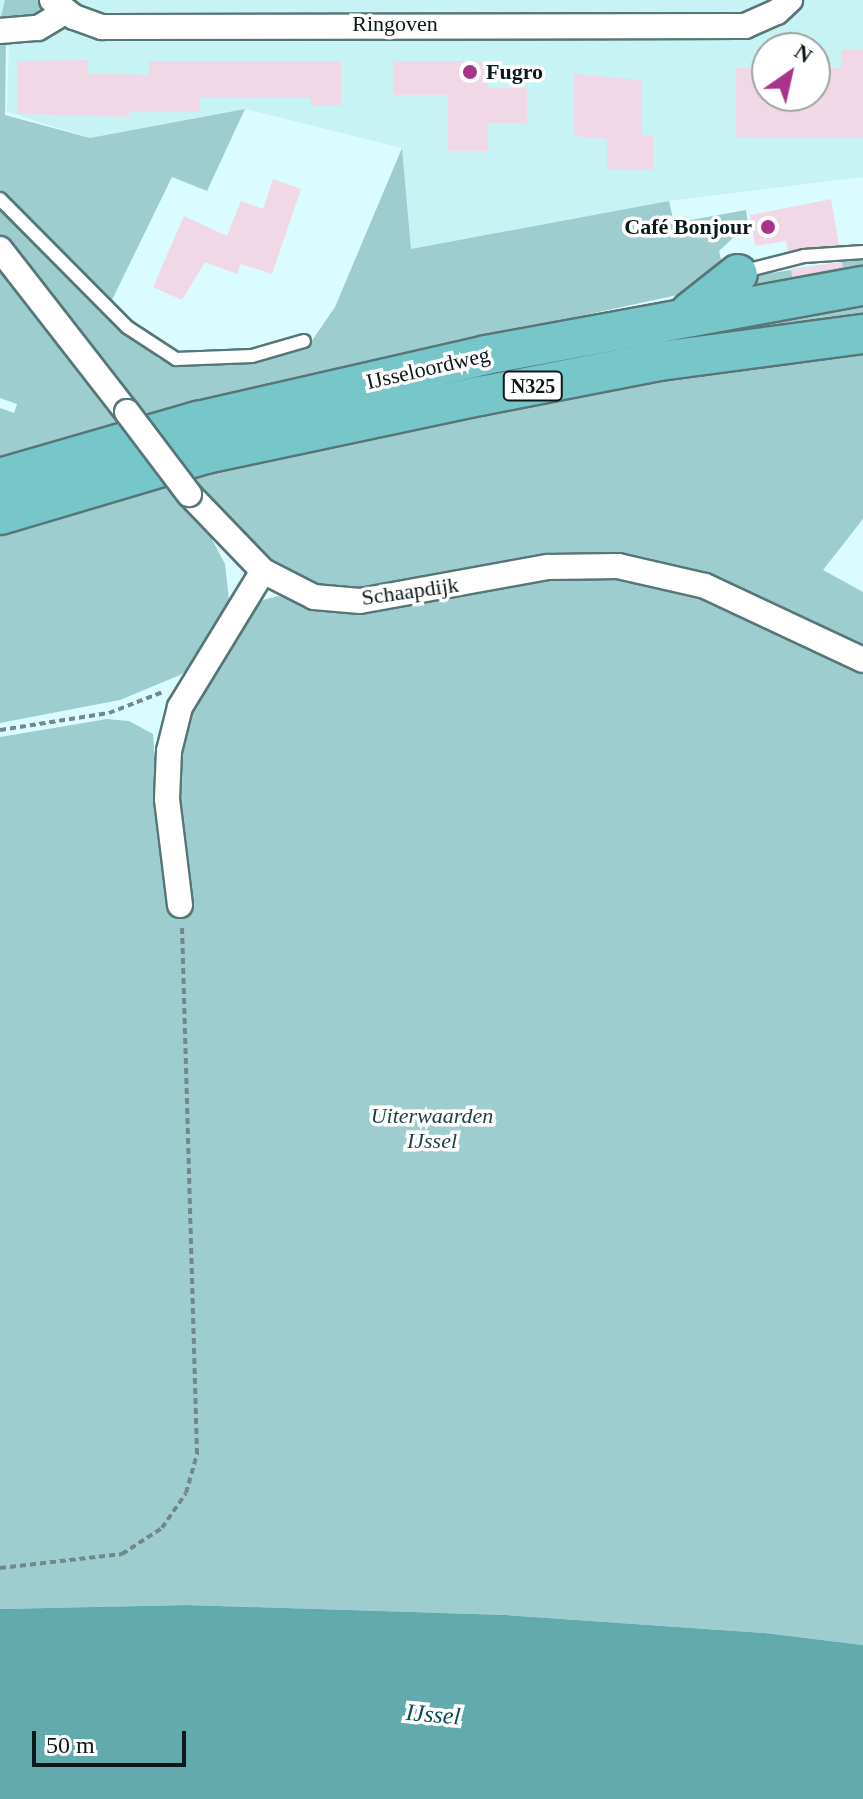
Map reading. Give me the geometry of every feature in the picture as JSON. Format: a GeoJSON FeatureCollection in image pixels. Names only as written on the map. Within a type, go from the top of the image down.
{"type":"FeatureCollection","features":[{"type":"Feature","properties":{"kind":"highway"},"geometry":{"type":"LineString","coordinates":[[684,317],[738,274]]}},
{"type":"Feature","properties":{"kind":"highway","name":"IJsseloordweg"},"geometry":{"type":"LineString","coordinates":[[0,478],[198,421],[486,355],[863,286]]}},
{"type":"Feature","properties":{"kind":"highway","name":"IJsseloordweg"},"geometry":{"type":"LineString","coordinates":[[0,515],[206,454],[480,396],[660,361],[863,334]]}},
{"type":"Feature","properties":{"kind":"street","name":"Ringoven"},"geometry":{"type":"LineString","coordinates":[[0,31],[38,28],[59,6],[102,27],[745,26],[777,12],[790,0]]}},
{"type":"Feature","properties":{"kind":"street","name":"Schaapdijk"},"geometry":{"type":"LineString","coordinates":[[0,249],[189,494],[263,571],[314,597],[360,601],[548,567],[647,570],[729,596],[863,660]]}},
{"type":"Feature","properties":{"kind":"street"},"geometry":{"type":"LineString","coordinates":[[180,905],[167,799],[169,751],[180,707],[263,571]]}},
{"type":"Feature","properties":{"kind":"lane"},"geometry":{"type":"LineString","coordinates":[[0,199],[127,327],[176,359],[252,356],[304,341]]}},
{"type":"Feature","properties":{"kind":"lane"},"geometry":{"type":"LineString","coordinates":[[738,274],[751,266],[804,256],[863,252]]}},
{"type":"Feature","properties":{"kind":"path"},"geometry":{"type":"LineString","coordinates":[[0,730],[109,713],[174,687],[205,664]]}},
{"type":"Feature","properties":{"kind":"path"},"geometry":{"type":"LineString","coordinates":[[0,1568],[122,1554],[162,1528],[186,1493],[197,1454],[185,957],[180,905]]}},
{"type":"Feature","properties":{"kind":"shaded area"},"geometry":{"type":"Polygon","coordinates":[[[0,0],[863,0],[863,177],[669,201],[411,250],[402,148],[245,109],[90,138],[7,112],[9,39],[0,38],[0,0]]]}},
{"type":"Feature","properties":{"kind":"green space"},"geometry":{"type":"Polygon","coordinates":[[[5,0],[38,0],[46,9],[30,22],[0,21],[5,0]]]}},
{"type":"Feature","properties":{"kind":"green space"},"geometry":{"type":"Polygon","coordinates":[[[0,36],[6,36],[5,115],[90,138],[245,109],[207,191],[172,177],[111,302],[0,190],[0,36]]]}},
{"type":"Feature","properties":{"kind":"green space"},"geometry":{"type":"Polygon","coordinates":[[[402,148],[411,249],[669,201],[674,223],[746,210],[748,224],[719,251],[723,268],[691,292],[328,371],[147,423],[0,238],[0,211],[159,359],[179,364],[266,359],[309,345],[335,307],[402,148]]]}},
{"type":"Feature","properties":{"kind":"green space"},"geometry":{"type":"Polygon","coordinates":[[[863,259],[863,271],[749,290],[749,280],[759,275],[863,259]]]}},
{"type":"Feature","properties":{"kind":"green space"},"geometry":{"type":"Polygon","coordinates":[[[0,263],[129,427],[0,466],[0,408],[14,413],[17,404],[0,398],[0,263]]]}},
{"type":"Feature","properties":{"kind":"green space"},"geometry":{"type":"Polygon","coordinates":[[[863,297],[863,314],[704,338],[703,325],[863,297]]]}},
{"type":"Feature","properties":{"kind":"green space"},"geometry":{"type":"Polygon","coordinates":[[[863,339],[863,519],[823,570],[863,592],[863,645],[704,574],[635,557],[575,556],[383,591],[321,587],[258,558],[185,469],[863,339]]]}},
{"type":"Feature","properties":{"kind":"green space"},"geometry":{"type":"Polygon","coordinates":[[[163,482],[208,532],[225,564],[230,609],[201,660],[180,675],[120,700],[0,723],[0,528],[163,482]]]}},
{"type":"Feature","properties":{"kind":"green space","name":"Uiterwaarden IJssel"},"geometry":{"type":"Polygon","coordinates":[[[574,574],[643,578],[692,590],[863,671],[863,1645],[765,1633],[506,1615],[188,1605],[0,1609],[0,737],[107,719],[129,721],[153,734],[155,761],[179,756],[188,717],[210,674],[259,601],[278,596],[314,607],[574,574]]]}},
{"type":"Feature","properties":{"kind":"water","name":"IJssel"},"geometry":{"type":"Polygon","coordinates":[[[188,1605],[506,1615],[765,1633],[863,1645],[863,1799],[0,1799],[0,1609],[188,1605]]]}},
{"type":"Feature","properties":{"kind":"building"},"geometry":{"type":"Polygon","coordinates":[[[841,50],[863,50],[863,137],[736,137],[736,68],[751,68],[751,112],[831,112],[831,68],[841,68],[841,50]]]}},
{"type":"Feature","properties":{"kind":"building"},"geometry":{"type":"Polygon","coordinates":[[[88,60],[88,74],[149,75],[149,61],[341,61],[341,106],[311,106],[311,98],[200,98],[200,112],[129,112],[129,117],[17,114],[17,61],[88,60]]]}},
{"type":"Feature","properties":{"kind":"building"},"geometry":{"type":"Polygon","coordinates":[[[393,61],[488,61],[488,88],[527,88],[527,123],[488,123],[488,151],[448,151],[448,95],[393,95],[393,61]]]}},
{"type":"Feature","properties":{"kind":"building"},"geometry":{"type":"Polygon","coordinates":[[[574,74],[642,80],[642,135],[653,135],[653,170],[607,170],[607,139],[574,136],[574,74]]]}},
{"type":"Feature","properties":{"kind":"building"},"geometry":{"type":"Polygon","coordinates":[[[273,179],[301,189],[272,274],[241,264],[237,274],[205,262],[182,300],[153,287],[184,216],[227,236],[241,201],[263,209],[273,179]]]}},
{"type":"Feature","properties":{"kind":"building"},"geometry":{"type":"Polygon","coordinates":[[[831,199],[839,245],[788,251],[786,241],[755,246],[750,215],[831,199]]]}},
{"type":"Feature","properties":{"kind":"building"},"geometry":{"type":"Polygon","coordinates":[[[842,262],[843,267],[792,277],[791,269],[842,262]]]}},
{"type":"Feature","properties":{"kind":"place","name":"Fugro"},"geometry":{"type":"Point","coordinates":[470,72]}},
{"type":"Feature","properties":{"kind":"place","name":"Café Bonjour"},"geometry":{"type":"Point","coordinates":[768,227]}}]}
